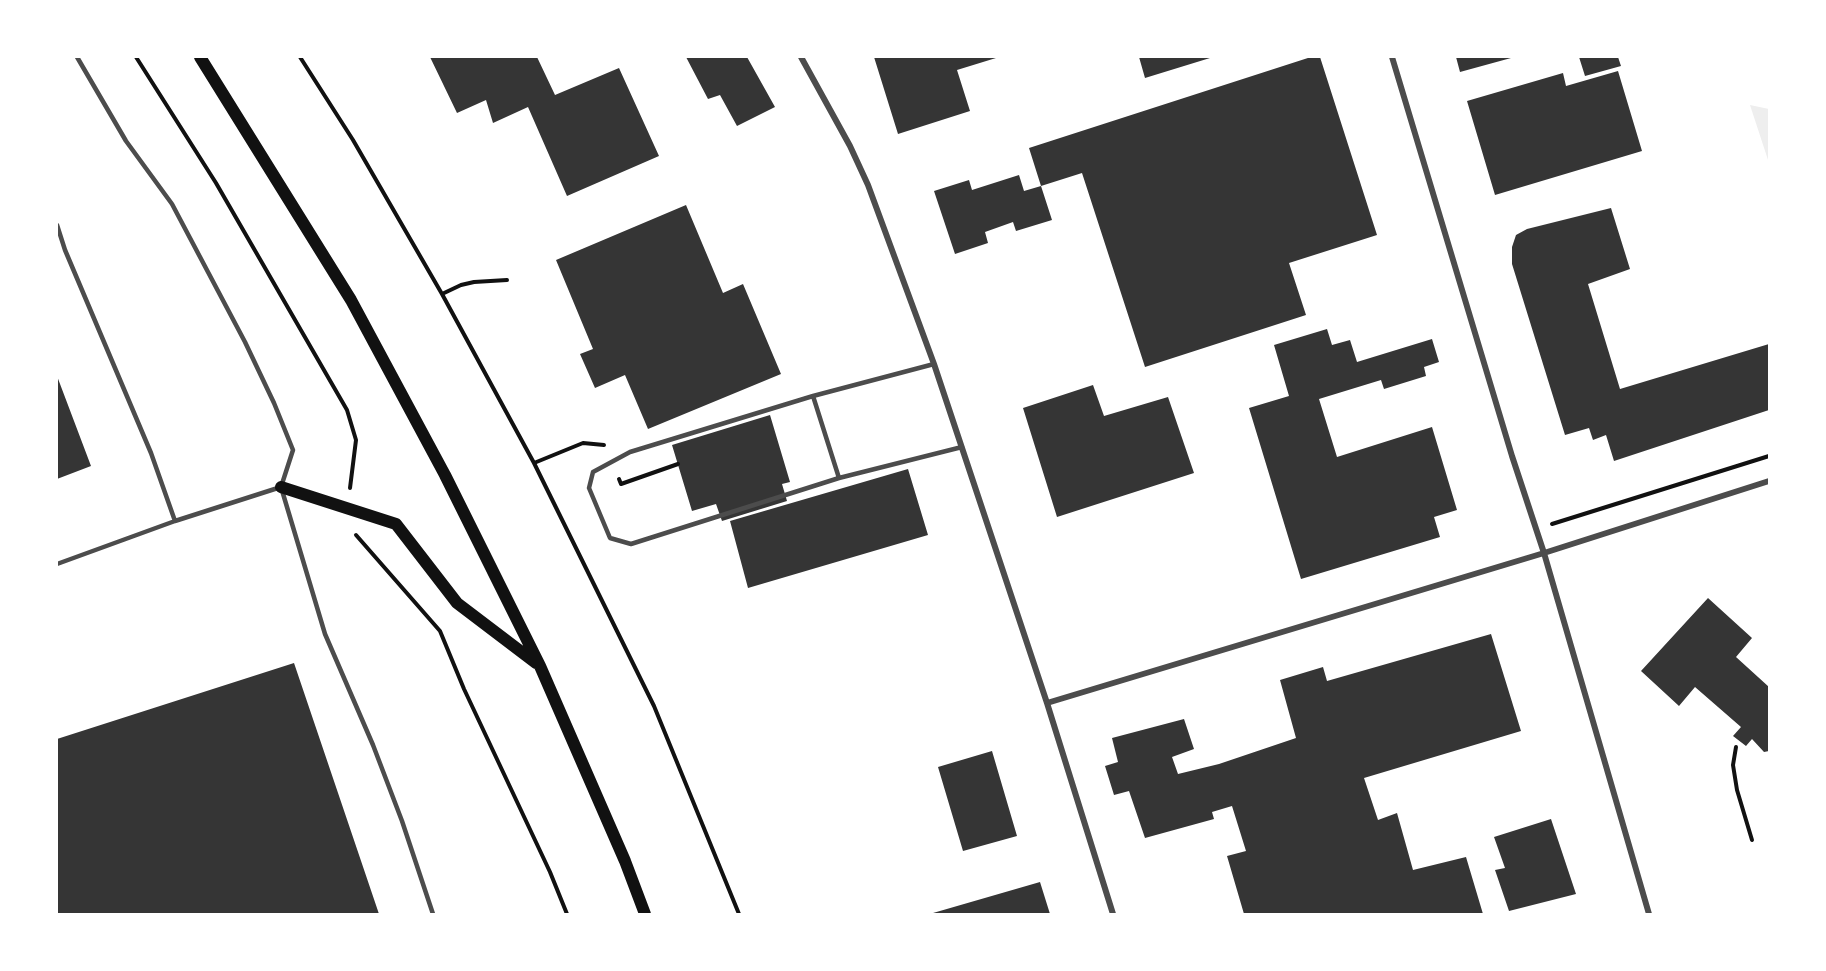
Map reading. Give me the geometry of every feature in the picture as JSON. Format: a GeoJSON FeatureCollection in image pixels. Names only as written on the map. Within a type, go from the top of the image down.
{"type":"FeatureCollection","features":[{"type":"Feature","properties":{"kind":"main road"},"geometry":{"type":"LineString","coordinates":[[200,57],[351,300],[445,475],[540,666],[645,914]]}},
{"type":"Feature","properties":{"kind":"main road"},"geometry":{"type":"LineString","coordinates":[[281,488],[396,525],[457,603],[540,666]]}},
{"type":"Feature","properties":{"kind":"street"},"geometry":{"type":"LineString","coordinates":[[801,57],[850,146],[868,185],[934,364],[1047,703],[1113,914]]}},
{"type":"Feature","properties":{"kind":"street"},"geometry":{"type":"LineString","coordinates":[[1392,57],[1512,456],[1544,553],[1649,914]]}},
{"type":"Feature","properties":{"kind":"street"},"geometry":{"type":"LineString","coordinates":[[1047,703],[1544,553],[1769,481]]}},
{"type":"Feature","properties":{"kind":"lane"},"geometry":{"type":"LineString","coordinates":[[77,57],[126,141],[172,204],[245,342],[274,403],[293,450],[281,488],[326,634],[402,820],[433,914]]}},
{"type":"Feature","properties":{"kind":"lane"},"geometry":{"type":"LineString","coordinates":[[57,225],[65,250],[151,453],[175,521]]}},
{"type":"Feature","properties":{"kind":"lane"},"geometry":{"type":"LineString","coordinates":[[934,364],[813,396],[630,452],[593,472],[589,488],[610,538],[631,544],[839,478],[962,447]]}},
{"type":"Feature","properties":{"kind":"lane"},"geometry":{"type":"LineString","coordinates":[[813,396],[839,478]]}},
{"type":"Feature","properties":{"kind":"lane"},"geometry":{"type":"LineString","coordinates":[[57,564],[175,521],[281,488]]}},
{"type":"Feature","properties":{"kind":"path"},"geometry":{"type":"LineString","coordinates":[[136,57],[216,183],[347,410],[356,440],[351,471],[349,509],[352,530],[440,631],[464,689],[550,872],[567,914]]}},
{"type":"Feature","properties":{"kind":"path"},"geometry":{"type":"LineString","coordinates":[[300,57],[353,140],[442,294],[534,463],[654,706],[739,914]]}},
{"type":"Feature","properties":{"kind":"path"},"geometry":{"type":"LineString","coordinates":[[442,294],[460,285],[507,280]]}},
{"type":"Feature","properties":{"kind":"path"},"geometry":{"type":"LineString","coordinates":[[534,463],[583,442]]}},
{"type":"Feature","properties":{"kind":"path"},"geometry":{"type":"LineString","coordinates":[[1536,529],[1769,456]]}},
{"type":"Feature","properties":{"kind":"path"},"geometry":{"type":"LineString","coordinates":[[1736,747],[1733,765],[1752,840]]}},
{"type":"Feature","properties":{"kind":"shaded area"},"geometry":{"type":"Polygon","coordinates":[[[1750,105],[1769,109],[1769,163],[1750,105]]]}},
{"type":"Feature","properties":{"kind":"building"},"geometry":{"type":"Polygon","coordinates":[[[430,57],[537,57],[555,95],[619,68],[659,156],[567,196],[528,107],[493,123],[486,100],[457,113],[430,57]]]}},
{"type":"Feature","properties":{"kind":"building"},"geometry":{"type":"Polygon","coordinates":[[[686,57],[747,57],[775,107],[737,126],[720,95],[708,99],[686,57]]]}},
{"type":"Feature","properties":{"kind":"building"},"geometry":{"type":"Polygon","coordinates":[[[874,57],[996,58],[957,70],[970,111],[898,134],[874,57]]]}},
{"type":"Feature","properties":{"kind":"building"},"geometry":{"type":"Polygon","coordinates":[[[1139,57],[1210,57],[1210,58],[1145,78],[1139,57]]]}},
{"type":"Feature","properties":{"kind":"building"},"geometry":{"type":"Polygon","coordinates":[[[1311,57],[1320,57],[1377,235],[1289,263],[1306,315],[1145,367],[1082,173],[1041,186],[1029,148],[1311,57]]]}},
{"type":"Feature","properties":{"kind":"building"},"geometry":{"type":"Polygon","coordinates":[[[1456,57],[1511,57],[1511,58],[1460,72],[1456,57]]]}},
{"type":"Feature","properties":{"kind":"building"},"geometry":{"type":"Polygon","coordinates":[[[1579,57],[1618,57],[1621,66],[1585,76],[1579,57]]]}},
{"type":"Feature","properties":{"kind":"building"},"geometry":{"type":"Polygon","coordinates":[[[1618,71],[1642,151],[1495,195],[1467,101],[1563,73],[1566,86],[1618,71]]]}},
{"type":"Feature","properties":{"kind":"building"},"geometry":{"type":"Polygon","coordinates":[[[1019,175],[1024,191],[1041,186],[1052,220],[1016,231],[1013,222],[985,232],[988,243],[955,254],[934,191],[969,180],[972,190],[1019,175]]]}},
{"type":"Feature","properties":{"kind":"building"},"geometry":{"type":"Polygon","coordinates":[[[686,205],[723,293],[743,284],[781,374],[648,429],[625,375],[595,388],[580,354],[593,349],[556,260],[686,205]]]}},
{"type":"Feature","properties":{"kind":"building"},"geometry":{"type":"Polygon","coordinates":[[[1611,208],[1630,269],[1588,284],[1620,389],[1769,344],[1769,410],[1614,461],[1606,435],[1593,440],[1589,428],[1565,435],[1512,264],[1512,247],[1516,235],[1527,229],[1611,208]]]}},
{"type":"Feature","properties":{"kind":"building"},"geometry":{"type":"Polygon","coordinates":[[[1327,329],[1332,345],[1350,340],[1357,362],[1432,339],[1439,362],[1424,367],[1426,376],[1384,389],[1381,380],[1319,399],[1337,457],[1432,427],[1457,510],[1434,517],[1440,537],[1301,579],[1249,408],[1289,396],[1274,345],[1327,329]]]}},
{"type":"Feature","properties":{"kind":"building"},"geometry":{"type":"Polygon","coordinates":[[[57,376],[91,466],[57,479],[57,376]]]}},
{"type":"Feature","properties":{"kind":"building"},"geometry":{"type":"Polygon","coordinates":[[[1093,385],[1104,416],[1168,397],[1194,473],[1057,517],[1023,408],[1093,385]]]}},
{"type":"Feature","properties":{"kind":"building"},"geometry":{"type":"Polygon","coordinates":[[[770,415],[790,482],[782,484],[787,501],[722,521],[716,504],[692,511],[672,445],[770,415]]]}},
{"type":"Feature","properties":{"kind":"building"},"geometry":{"type":"Polygon","coordinates":[[[908,469],[928,535],[748,588],[730,521],[908,469]]]}},
{"type":"Feature","properties":{"kind":"building"},"geometry":{"type":"Polygon","coordinates":[[[1708,598],[1752,638],[1736,657],[1769,687],[1769,751],[1764,752],[1752,739],[1746,746],[1733,736],[1741,727],[1695,687],[1679,706],[1641,671],[1708,598]]]}},
{"type":"Feature","properties":{"kind":"building"},"geometry":{"type":"Polygon","coordinates":[[[1491,634],[1521,731],[1364,778],[1378,820],[1397,813],[1413,870],[1466,857],[1483,914],[1244,914],[1227,856],[1246,851],[1232,806],[1212,812],[1214,819],[1145,838],[1129,791],[1114,795],[1105,766],[1118,762],[1112,738],[1184,719],[1194,749],[1172,757],[1178,774],[1219,764],[1296,738],[1280,680],[1323,667],[1327,681],[1491,634]]]}},
{"type":"Feature","properties":{"kind":"building"},"geometry":{"type":"Polygon","coordinates":[[[294,663],[379,914],[57,914],[57,739],[294,663]]]}},
{"type":"Feature","properties":{"kind":"building"},"geometry":{"type":"Polygon","coordinates":[[[992,751],[1017,836],[963,851],[938,767],[992,751]]]}},
{"type":"Feature","properties":{"kind":"building"},"geometry":{"type":"Polygon","coordinates":[[[1551,819],[1576,894],[1509,911],[1495,870],[1505,868],[1494,837],[1551,819]]]}},
{"type":"Feature","properties":{"kind":"building"},"geometry":{"type":"Polygon","coordinates":[[[1040,882],[1050,914],[933,914],[933,913],[1040,882]]]}}]}
